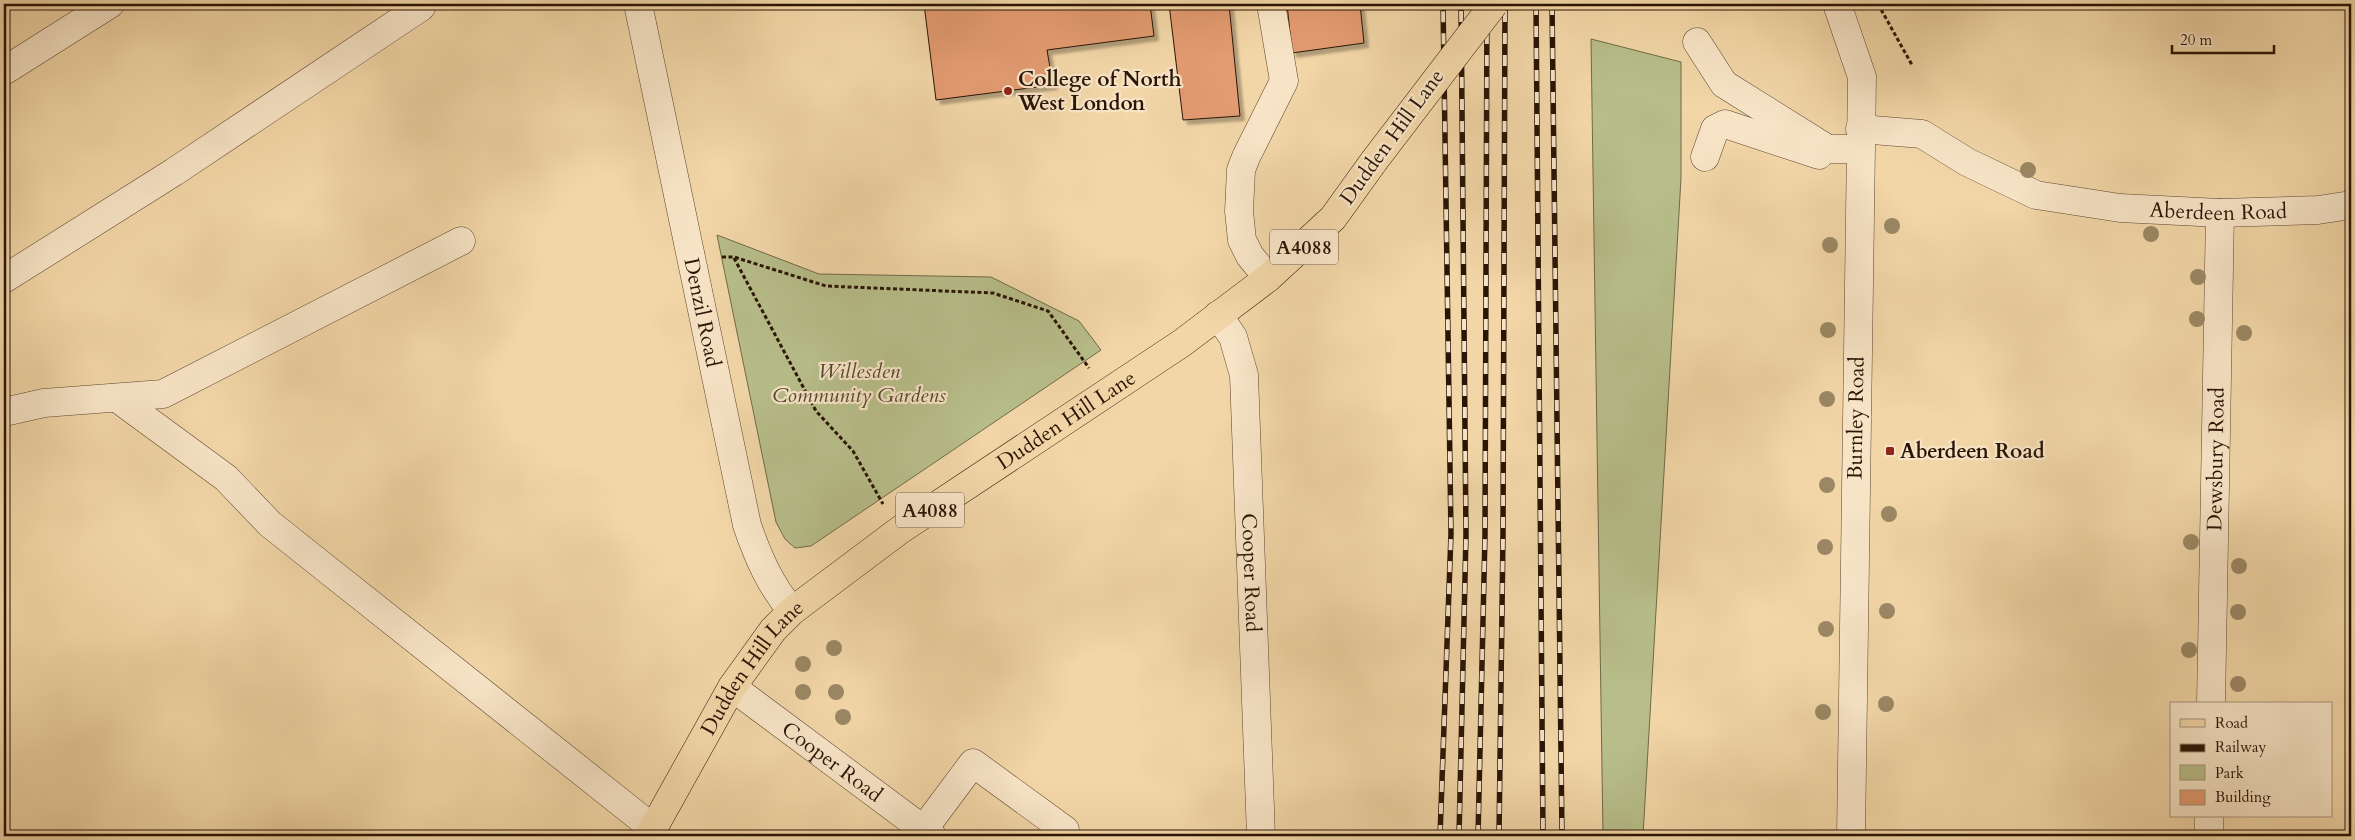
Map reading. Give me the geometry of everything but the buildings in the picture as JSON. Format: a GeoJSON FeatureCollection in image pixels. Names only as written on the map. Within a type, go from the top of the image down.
{"type":"FeatureCollection","features":[{"type":"Feature","properties":{"kind":"main road","name":"Dudden Hill Lane"},"geometry":{"type":"LineString","coordinates":[[652,832],[732,687],[774,630],[792,611],[900,530],[1182,343],[1268,278],[1333,218],[1374,161],[1494,4]]}},
{"type":"Feature","properties":{"kind":"street"},"geometry":{"type":"LineString","coordinates":[[4,71],[110,4]]}},
{"type":"Feature","properties":{"kind":"street"},"geometry":{"type":"LineString","coordinates":[[4,279],[174,172],[421,7],[421,4]]}},
{"type":"Feature","properties":{"kind":"street","name":"Denzil Road"},"geometry":{"type":"LineString","coordinates":[[638,4],[748,525],[757,554],[768,576],[777,593],[792,611]]}},
{"type":"Feature","properties":{"kind":"street"},"geometry":{"type":"LineString","coordinates":[[1268,278],[1250,256],[1242,240],[1239,211],[1241,170],[1284,81],[1271,4]]}},
{"type":"Feature","properties":{"kind":"street","name":"Burnley Road"},"geometry":{"type":"LineString","coordinates":[[1837,4],[1862,77],[1851,836]]}},
{"type":"Feature","properties":{"kind":"street"},"geometry":{"type":"LineString","coordinates":[[1697,42],[1724,84],[1828,149],[1860,145]]}},
{"type":"Feature","properties":{"kind":"street"},"geometry":{"type":"LineString","coordinates":[[1706,157],[1715,129],[1725,124],[1828,158],[1860,145]]}},
{"type":"Feature","properties":{"kind":"street","name":"Aberdeen Road"},"geometry":{"type":"LineString","coordinates":[[1860,145],[1922,134],[1967,162],[2036,195],[2120,208],[2220,213],[2318,210],[2351,205]]}},
{"type":"Feature","properties":{"kind":"street","name":"Dewsbury Road"},"geometry":{"type":"LineString","coordinates":[[2211,702],[2220,213]]}},
{"type":"Feature","properties":{"kind":"street"},"geometry":{"type":"LineString","coordinates":[[4,412],[44,403],[163,394],[461,241]]}},
{"type":"Feature","properties":{"kind":"street","name":"Cooper Road"},"geometry":{"type":"LineString","coordinates":[[1218,315],[1233,337],[1244,376],[1261,836]]}},
{"type":"Feature","properties":{"kind":"street"},"geometry":{"type":"LineString","coordinates":[[117,398],[226,478],[270,524],[652,832]]}},
{"type":"Feature","properties":{"kind":"street","name":"Cooper Road"},"geometry":{"type":"LineString","coordinates":[[732,687],[928,833]]}},
{"type":"Feature","properties":{"kind":"street"},"geometry":{"type":"LineString","coordinates":[[928,833],[973,763],[1065,830]]}},
{"type":"Feature","properties":{"kind":"street"},"geometry":{"type":"LineString","coordinates":[[2209,818],[2209,836]]}},
{"type":"Feature","properties":{"kind":"path"},"geometry":{"type":"LineString","coordinates":[[1878,4],[1912,65]]}},
{"type":"Feature","properties":{"kind":"path"},"geometry":{"type":"LineString","coordinates":[[690,257],[734,257],[826,286],[993,293],[1048,311],[1089,369]]}},
{"type":"Feature","properties":{"kind":"path"},"geometry":{"type":"LineString","coordinates":[[734,257],[816,411],[853,451],[886,510]]}},
{"type":"Feature","properties":{"kind":"green space"},"geometry":{"type":"Polygon","coordinates":[[[1591,39],[1681,62],[1681,178],[1643,836],[1603,836],[1591,39]]]}},
{"type":"Feature","properties":{"kind":"green space","name":"Willesden Community Gardens"},"geometry":{"type":"Polygon","coordinates":[[[717,235],[819,274],[991,277],[1079,321],[1101,350],[811,546],[795,548],[785,539],[776,522],[717,235]]]}},
{"type":"Feature","properties":{"kind":"railway"},"geometry":{"type":"LineString","coordinates":[[1440,836],[1451,534],[1443,4]]}},
{"type":"Feature","properties":{"kind":"railway"},"geometry":{"type":"LineString","coordinates":[[1459,836],[1466,535],[1461,4]]}},
{"type":"Feature","properties":{"kind":"railway"},"geometry":{"type":"LineString","coordinates":[[1478,836],[1485,535],[1487,4]]}},
{"type":"Feature","properties":{"kind":"railway"},"geometry":{"type":"LineString","coordinates":[[1499,836],[1503,535],[1505,4]]}},
{"type":"Feature","properties":{"kind":"railway"},"geometry":{"type":"LineString","coordinates":[[1536,4],[1543,836]]}},
{"type":"Feature","properties":{"kind":"railway"},"geometry":{"type":"LineString","coordinates":[[1552,4],[1562,836]]}},
{"type":"Feature","properties":{"kind":"place","name":"College of North West London"},"geometry":{"type":"Point","coordinates":[1008,91]}},
{"type":"Feature","properties":{"kind":"place","name":"Aberdeen Road"},"geometry":{"type":"Point","coordinates":[1890,451]}}]}
